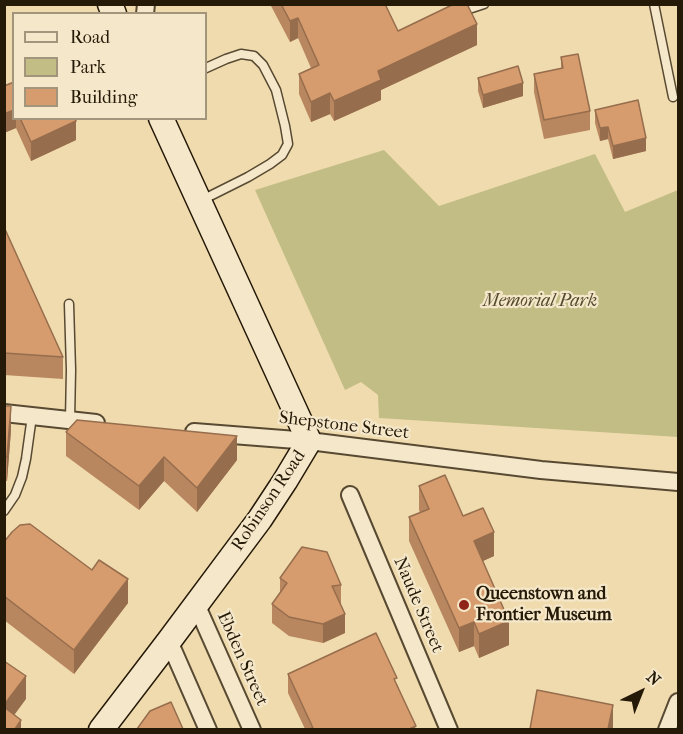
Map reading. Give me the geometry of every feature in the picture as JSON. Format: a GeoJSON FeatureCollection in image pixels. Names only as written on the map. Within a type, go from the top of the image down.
{"type":"FeatureCollection","features":[{"type":"Feature","properties":{"kind":"street","name":"Robinson Road"},"geometry":{"type":"LineString","coordinates":[[101,729],[260,519],[309,441],[162,120]]}},
{"type":"Feature","properties":{"kind":"street"},"geometry":{"type":"LineString","coordinates":[[4,413],[112,425]]}},
{"type":"Feature","properties":{"kind":"street","name":"Shepstone Street"},"geometry":{"type":"LineString","coordinates":[[180,431],[309,441],[541,470],[678,482]]}},
{"type":"Feature","properties":{"kind":"street","name":"Naude Street"},"geometry":{"type":"LineString","coordinates":[[350,495],[449,729]]}},
{"type":"Feature","properties":{"kind":"street","name":"Ebden Street"},"geometry":{"type":"LineString","coordinates":[[196,604],[252,729]]}},
{"type":"Feature","properties":{"kind":"street"},"geometry":{"type":"LineString","coordinates":[[169,641],[208,729]]}},
{"type":"Feature","properties":{"kind":"street"},"geometry":{"type":"LineString","coordinates":[[667,729],[678,702]]}},
{"type":"Feature","properties":{"kind":"lane"},"geometry":{"type":"LineString","coordinates":[[471,8],[484,4]]}},
{"type":"Feature","properties":{"kind":"lane"},"geometry":{"type":"LineString","coordinates":[[654,4],[673,97]]}},
{"type":"Feature","properties":{"kind":"lane"},"geometry":{"type":"LineString","coordinates":[[199,201],[270,164],[282,155],[288,144],[276,90],[263,65],[254,56],[241,54],[207,68]]}},
{"type":"Feature","properties":{"kind":"lane"},"geometry":{"type":"LineString","coordinates":[[69,304],[70,420]]}},
{"type":"Feature","properties":{"kind":"lane"},"geometry":{"type":"LineString","coordinates":[[4,511],[15,495],[22,477],[32,416]]}},
{"type":"Feature","properties":{"kind":"green space","name":"Memorial Park"},"geometry":{"type":"Polygon","coordinates":[[[384,150],[439,206],[595,154],[625,212],[678,190],[678,437],[379,418],[378,395],[361,382],[345,390],[255,190],[384,150]]]}},
{"type":"Feature","properties":{"kind":"building"},"geometry":{"type":"Polygon","coordinates":[[[281,4],[385,4],[398,31],[454,4],[467,4],[477,24],[378,71],[381,80],[334,101],[330,93],[311,102],[299,74],[319,65],[298,18],[290,21],[281,4]]]}},
{"type":"Feature","properties":{"kind":"building"},"geometry":{"type":"Polygon","coordinates":[[[578,54],[590,111],[544,120],[534,74],[563,68],[561,57],[578,54]]]}},
{"type":"Feature","properties":{"kind":"building"},"geometry":{"type":"Polygon","coordinates":[[[518,66],[523,83],[483,95],[478,78],[518,66]]]}},
{"type":"Feature","properties":{"kind":"building"},"geometry":{"type":"Polygon","coordinates":[[[12,83],[12,111],[4,114],[4,86],[12,83]]]}},
{"type":"Feature","properties":{"kind":"building"},"geometry":{"type":"Polygon","coordinates":[[[638,100],[646,138],[613,146],[608,127],[600,128],[595,110],[638,100]]]}},
{"type":"Feature","properties":{"kind":"building"},"geometry":{"type":"Polygon","coordinates":[[[21,120],[76,120],[76,121],[31,142],[21,120]]]}},
{"type":"Feature","properties":{"kind":"building"},"geometry":{"type":"Polygon","coordinates":[[[4,227],[63,357],[4,353],[4,227]]]}},
{"type":"Feature","properties":{"kind":"building"},"geometry":{"type":"Polygon","coordinates":[[[4,406],[11,406],[7,457],[4,457],[4,406]]]}},
{"type":"Feature","properties":{"kind":"building"},"geometry":{"type":"Polygon","coordinates":[[[77,420],[237,436],[197,488],[164,457],[139,486],[66,432],[77,420]]]}},
{"type":"Feature","properties":{"kind":"building","name":"Queenstown and Frontier Museum"},"geometry":{"type":"Polygon","coordinates":[[[445,475],[463,516],[483,508],[494,532],[474,541],[509,621],[479,634],[474,622],[459,628],[409,517],[429,509],[419,486],[445,475]]]}},
{"type":"Feature","properties":{"kind":"building"},"geometry":{"type":"Polygon","coordinates":[[[30,524],[92,570],[99,560],[128,579],[74,650],[4,596],[4,542],[20,525],[30,524]]]}},
{"type":"Feature","properties":{"kind":"building"},"geometry":{"type":"Polygon","coordinates":[[[302,547],[327,552],[341,585],[332,586],[345,614],[323,624],[289,617],[272,604],[287,583],[280,578],[302,547]]]}},
{"type":"Feature","properties":{"kind":"building"},"geometry":{"type":"Polygon","coordinates":[[[376,633],[416,726],[409,729],[309,729],[313,728],[288,674],[376,633]]]}},
{"type":"Feature","properties":{"kind":"building"},"geometry":{"type":"Polygon","coordinates":[[[4,661],[26,676],[4,705],[4,661]]]}},
{"type":"Feature","properties":{"kind":"building"},"geometry":{"type":"Polygon","coordinates":[[[537,690],[613,705],[608,729],[530,729],[537,690]]]}},
{"type":"Feature","properties":{"kind":"building"},"geometry":{"type":"Polygon","coordinates":[[[171,702],[183,729],[137,729],[150,711],[171,702]]]}},
{"type":"Feature","properties":{"kind":"building"},"geometry":{"type":"Polygon","coordinates":[[[4,707],[21,720],[15,729],[4,729],[4,707]]]}},
{"type":"Feature","properties":{"kind":"place","name":"Queenstown and Frontier Museum"},"geometry":{"type":"Point","coordinates":[464,605]}}]}
